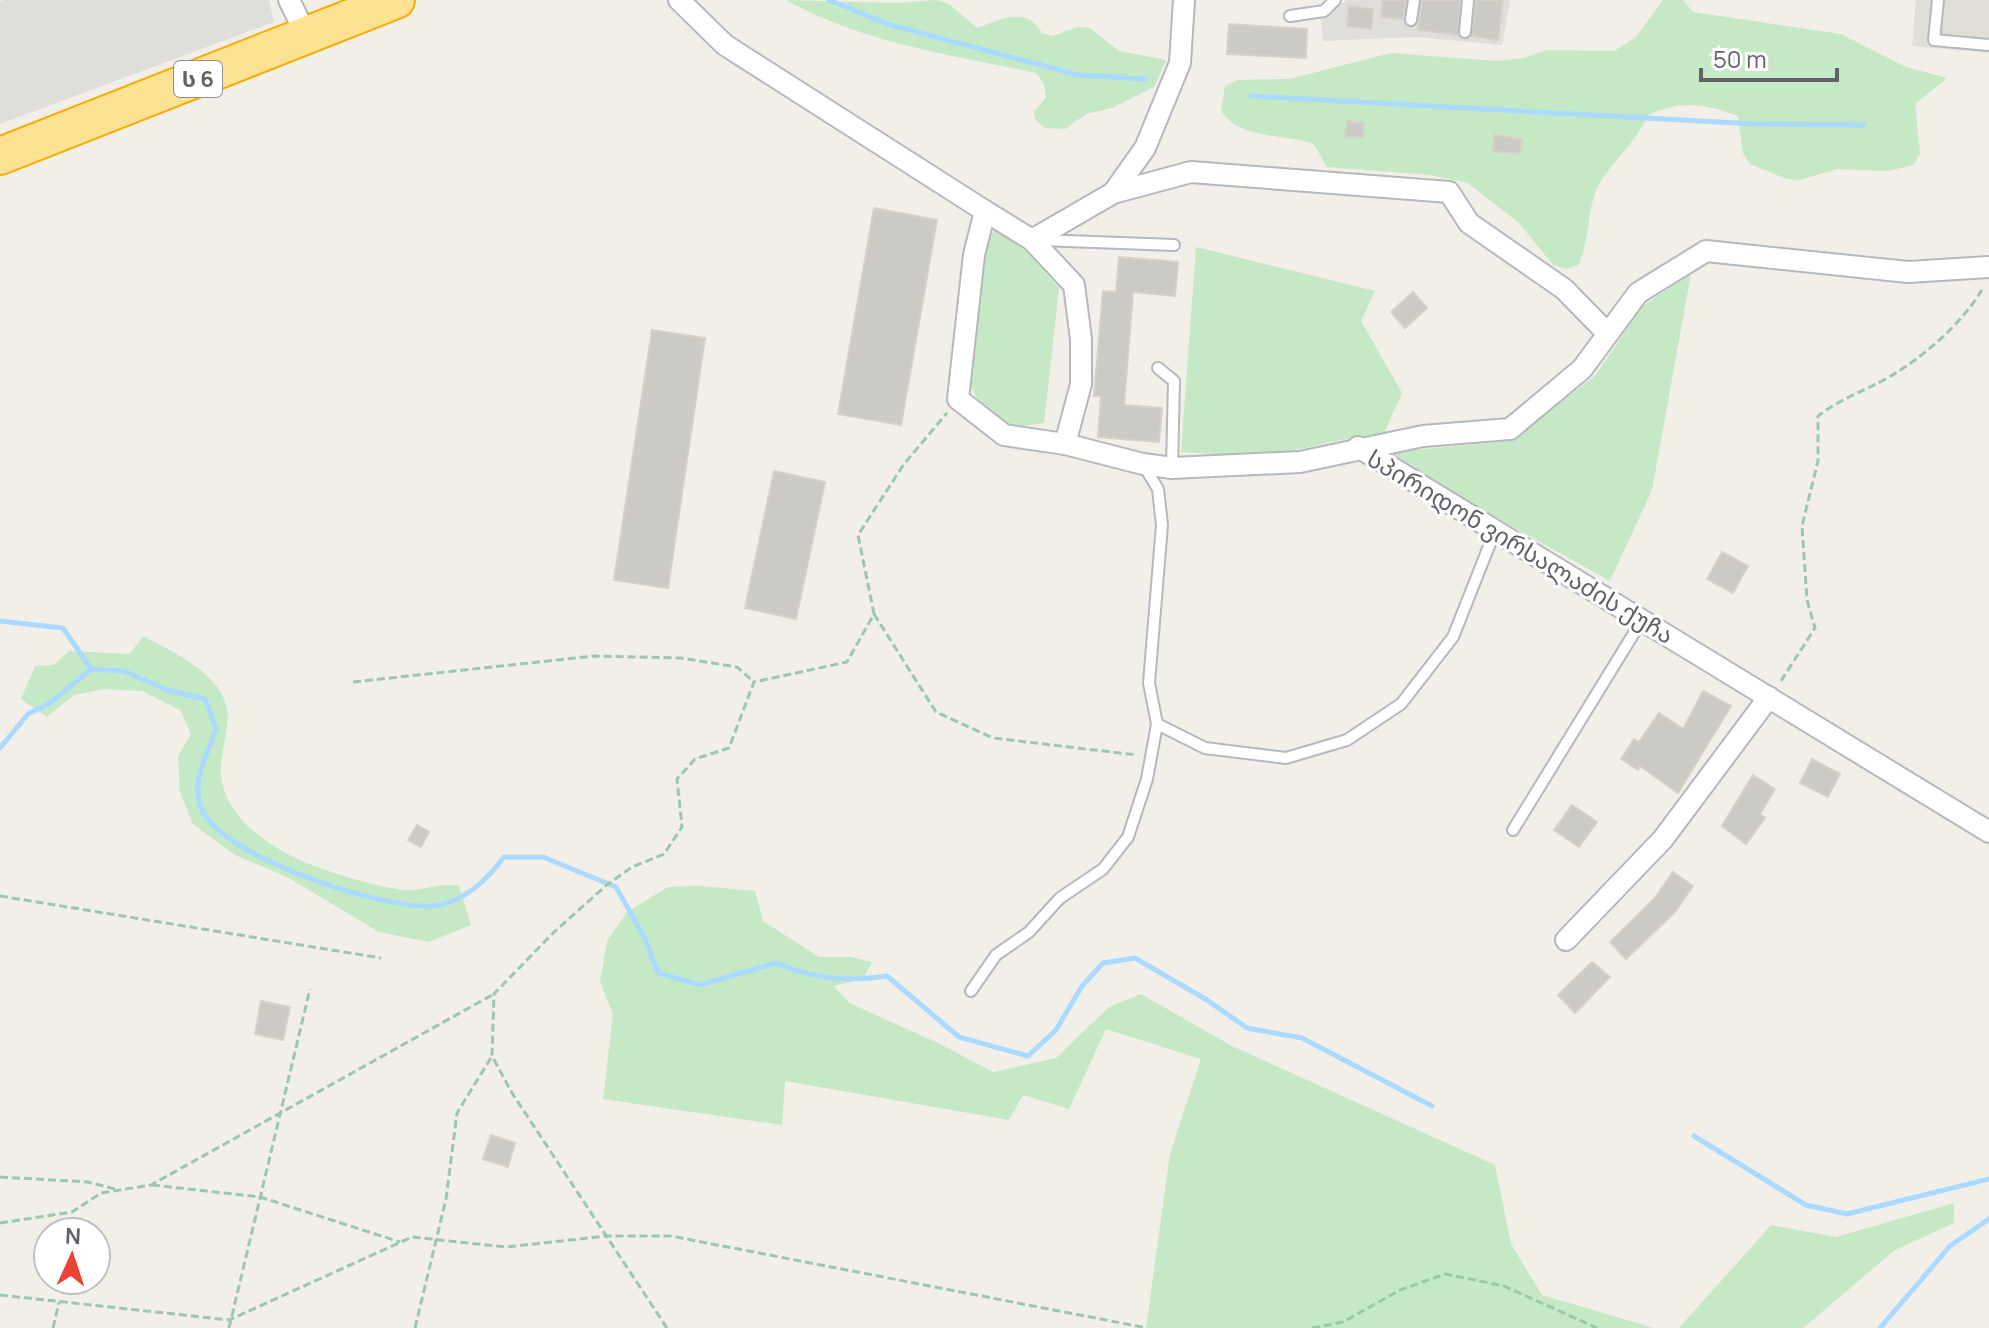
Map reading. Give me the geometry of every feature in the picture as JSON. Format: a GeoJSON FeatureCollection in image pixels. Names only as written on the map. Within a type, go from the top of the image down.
{"type":"FeatureCollection","features":[{"type":"Feature","properties":{"kind":"highway","name":"ს 6"},"geometry":{"type":"LineString","coordinates":[[0,156],[396,0]]}},
{"type":"Feature","properties":{"kind":"street"},"geometry":{"type":"LineString","coordinates":[[289,0],[307,37]]}},
{"type":"Feature","properties":{"kind":"street"},"geometry":{"type":"LineString","coordinates":[[679,0],[725,45],[1032,240],[1074,285],[1081,339],[1081,384],[1065,444]]}},
{"type":"Feature","properties":{"kind":"street"},"geometry":{"type":"LineString","coordinates":[[1113,193],[1145,148],[1180,63],[1184,0]]}},
{"type":"Feature","properties":{"kind":"street"},"geometry":{"type":"LineString","coordinates":[[1032,240],[1113,193],[1191,172],[1449,192],[1469,223],[1564,289],[1607,333]]}},
{"type":"Feature","properties":{"kind":"street"},"geometry":{"type":"LineString","coordinates":[[958,399],[974,255],[985,211]]}},
{"type":"Feature","properties":{"kind":"street"},"geometry":{"type":"LineString","coordinates":[[1358,447],[1423,436],[1510,429],[1582,369],[1638,293],[1706,251],[1908,272],[1989,267]]}},
{"type":"Feature","properties":{"kind":"street","name":"სპირიდონ ვირსალაძის ქუჩა"},"geometry":{"type":"LineString","coordinates":[[958,399],[1004,435],[1065,444],[1143,464],[1172,468],[1300,462],[1358,447],[1989,832]]}},
{"type":"Feature","properties":{"kind":"street"},"geometry":{"type":"LineString","coordinates":[[1566,940],[1663,839],[1769,697]]}},
{"type":"Feature","properties":{"kind":"lane"},"geometry":{"type":"LineString","coordinates":[[1290,16],[1324,11],[1335,0]]}},
{"type":"Feature","properties":{"kind":"lane"},"geometry":{"type":"LineString","coordinates":[[1411,20],[1414,0]]}},
{"type":"Feature","properties":{"kind":"lane"},"geometry":{"type":"LineString","coordinates":[[1465,32],[1468,0]]}},
{"type":"Feature","properties":{"kind":"lane"},"geometry":{"type":"LineString","coordinates":[[1938,0],[1934,40],[1989,45]]}},
{"type":"Feature","properties":{"kind":"lane"},"geometry":{"type":"LineString","coordinates":[[1032,240],[1174,245]]}},
{"type":"Feature","properties":{"kind":"lane"},"geometry":{"type":"LineString","coordinates":[[1158,368],[1174,381],[1172,468]]}},
{"type":"Feature","properties":{"kind":"lane"},"geometry":{"type":"LineString","coordinates":[[971,991],[996,955],[1029,932],[1060,898],[1103,869],[1128,837],[1151,758],[1157,724],[1149,683],[1162,525],[1158,489],[1143,464]]}},
{"type":"Feature","properties":{"kind":"lane"},"geometry":{"type":"LineString","coordinates":[[1157,724],[1205,748],[1286,758],[1347,740],[1401,704],[1453,637],[1495,531]]}},
{"type":"Feature","properties":{"kind":"lane"},"geometry":{"type":"LineString","coordinates":[[1513,830],[1642,620]]}},
{"type":"Feature","properties":{"kind":"path"},"geometry":{"type":"LineString","coordinates":[[1769,697],[1815,628],[1807,600],[1802,526],[1818,461],[1818,416],[1843,397],[1889,377],[1933,344],[1974,302],[1984,288],[1989,267]]}},
{"type":"Feature","properties":{"kind":"path"},"geometry":{"type":"LineString","coordinates":[[958,399],[904,464],[858,535],[874,614],[936,712],[993,738],[1151,758]]}},
{"type":"Feature","properties":{"kind":"path"},"geometry":{"type":"LineString","coordinates":[[754,682],[847,662],[874,614]]}},
{"type":"Feature","properties":{"kind":"path"},"geometry":{"type":"LineString","coordinates":[[353,682],[594,656],[681,658],[737,667],[754,682]]}},
{"type":"Feature","properties":{"kind":"path"},"geometry":{"type":"LineString","coordinates":[[151,1185],[494,994],[554,932],[608,884],[632,867],[664,854],[682,827],[677,779],[695,759],[729,748],[754,682]]}},
{"type":"Feature","properties":{"kind":"path"},"geometry":{"type":"LineString","coordinates":[[0,896],[381,958]]}},
{"type":"Feature","properties":{"kind":"path"},"geometry":{"type":"LineString","coordinates":[[229,1328],[310,989]]}},
{"type":"Feature","properties":{"kind":"path"},"geometry":{"type":"LineString","coordinates":[[415,1328],[446,1199],[457,1113],[492,1056],[494,994]]}},
{"type":"Feature","properties":{"kind":"path"},"geometry":{"type":"LineString","coordinates":[[492,1056],[512,1093],[667,1328]]}},
{"type":"Feature","properties":{"kind":"path"},"geometry":{"type":"LineString","coordinates":[[0,1177],[88,1182],[118,1190]]}},
{"type":"Feature","properties":{"kind":"path"},"geometry":{"type":"LineString","coordinates":[[0,1223],[72,1212],[101,1193],[151,1185],[260,1197],[400,1242]]}},
{"type":"Feature","properties":{"kind":"path"},"geometry":{"type":"LineString","coordinates":[[0,1295],[231,1319],[412,1237],[506,1247],[607,1236],[671,1236],[1147,1328]]}},
{"type":"Feature","properties":{"kind":"path"},"geometry":{"type":"LineString","coordinates":[[1312,1328],[1343,1322],[1400,1290],[1445,1274],[1504,1286],[1597,1328]]}},
{"type":"Feature","properties":{"kind":"path"},"geometry":{"type":"LineString","coordinates":[[53,1328],[59,1302]]}},
{"type":"Feature","properties":{"kind":"shaded area"},"geometry":{"type":"Polygon","coordinates":[[[269,0],[274,22],[0,124],[0,2],[269,0]]]}},
{"type":"Feature","properties":{"kind":"shaded area"},"geometry":{"type":"Polygon","coordinates":[[[1347,0],[1510,0],[1502,45],[1417,37],[1323,41],[1321,19],[1347,0]]]}},
{"type":"Feature","properties":{"kind":"shaded area"},"geometry":{"type":"Polygon","coordinates":[[[1916,0],[1989,0],[1989,53],[1912,46],[1916,0]]]}},
{"type":"Feature","properties":{"kind":"green space"},"geometry":{"type":"Polygon","coordinates":[[[786,0],[897,3],[936,0],[949,4],[977,28],[1021,17],[1036,24],[1042,33],[1053,36],[1077,27],[1090,28],[1119,51],[1166,60],[1154,87],[1112,108],[1086,114],[1065,129],[1045,128],[1035,119],[1034,112],[1046,97],[1044,84],[1036,73],[877,37],[815,15],[786,0]]]}},
{"type":"Feature","properties":{"kind":"green space"},"geometry":{"type":"Polygon","coordinates":[[[1663,0],[1683,0],[1693,12],[1841,34],[1906,67],[1947,78],[1915,104],[1920,154],[1913,165],[1888,171],[1837,169],[1800,180],[1787,179],[1750,164],[1743,153],[1738,116],[1693,105],[1660,110],[1648,115],[1601,181],[1593,200],[1582,255],[1578,265],[1566,269],[1553,265],[1519,223],[1468,183],[1431,175],[1327,167],[1314,144],[1239,127],[1221,111],[1225,86],[1237,80],[1289,79],[1391,53],[1497,61],[1523,58],[1547,50],[1614,51],[1636,37],[1663,0]]]}},
{"type":"Feature","properties":{"kind":"green space"},"geometry":{"type":"Polygon","coordinates":[[[995,230],[1028,253],[1059,288],[1044,423],[1007,428],[986,413],[969,384],[987,238],[995,230]]]}},
{"type":"Feature","properties":{"kind":"green space"},"geometry":{"type":"Polygon","coordinates":[[[1196,247],[1375,291],[1361,321],[1402,393],[1382,438],[1349,439],[1266,453],[1181,452],[1196,247]]]}},
{"type":"Feature","properties":{"kind":"green space"},"geometry":{"type":"Polygon","coordinates":[[[1691,274],[1652,490],[1610,581],[1381,453],[1510,441],[1596,375],[1641,307],[1691,274]]]}},
{"type":"Feature","properties":{"kind":"green space"},"geometry":{"type":"Polygon","coordinates":[[[143,636],[201,670],[219,689],[227,716],[222,783],[237,814],[249,827],[294,857],[356,880],[404,890],[459,886],[471,925],[429,942],[379,932],[287,877],[235,855],[193,824],[180,792],[178,756],[191,734],[180,710],[142,691],[104,689],[74,695],[47,717],[21,699],[35,666],[54,665],[69,651],[130,654],[143,636]]]}},
{"type":"Feature","properties":{"kind":"green space"},"geometry":{"type":"Polygon","coordinates":[[[699,886],[755,891],[763,921],[819,957],[851,957],[872,962],[863,979],[834,986],[849,1003],[993,1072],[1056,1058],[1109,1007],[1141,994],[1232,1046],[1495,1165],[1511,1244],[1542,1295],[1654,1328],[1146,1328],[1170,1154],[1201,1059],[1106,1029],[1069,1109],[1023,1095],[1009,1120],[785,1081],[782,1125],[603,1099],[613,1014],[600,982],[607,941],[627,912],[668,887],[699,886]]]}},
{"type":"Feature","properties":{"kind":"green space"},"geometry":{"type":"Polygon","coordinates":[[[1954,1203],[1954,1223],[1895,1250],[1803,1328],[1679,1328],[1771,1225],[1836,1237],[1954,1203]]]}},
{"type":"Feature","properties":{"kind":"building"},"geometry":{"type":"Polygon","coordinates":[[[1383,0],[1406,0],[1403,19],[1381,17],[1383,0]]]}},
{"type":"Feature","properties":{"kind":"building"},"geometry":{"type":"Polygon","coordinates":[[[1422,0],[1460,0],[1458,35],[1418,30],[1422,0]]]}},
{"type":"Feature","properties":{"kind":"building"},"geometry":{"type":"Polygon","coordinates":[[[1476,0],[1503,0],[1498,40],[1472,36],[1476,0]]]}},
{"type":"Feature","properties":{"kind":"building"},"geometry":{"type":"Polygon","coordinates":[[[1349,6],[1373,9],[1371,29],[1347,26],[1349,6]]]}},
{"type":"Feature","properties":{"kind":"building"},"geometry":{"type":"Polygon","coordinates":[[[1229,24],[1307,29],[1306,58],[1227,54],[1229,24]]]}},
{"type":"Feature","properties":{"kind":"building"},"geometry":{"type":"Polygon","coordinates":[[[1347,121],[1364,123],[1363,138],[1345,137],[1347,121]]]}},
{"type":"Feature","properties":{"kind":"building"},"geometry":{"type":"Polygon","coordinates":[[[1495,135],[1522,139],[1520,154],[1493,151],[1495,135]]]}},
{"type":"Feature","properties":{"kind":"building"},"geometry":{"type":"Polygon","coordinates":[[[874,208],[937,220],[901,425],[838,414],[874,208]]]}},
{"type":"Feature","properties":{"kind":"building"},"geometry":{"type":"Polygon","coordinates":[[[1119,257],[1178,262],[1175,296],[1133,292],[1124,405],[1162,408],[1159,442],[1098,437],[1101,396],[1094,396],[1103,291],[1116,292],[1119,257]]]}},
{"type":"Feature","properties":{"kind":"building"},"geometry":{"type":"Polygon","coordinates":[[[1413,292],[1427,308],[1405,328],[1391,312],[1413,292]]]}},
{"type":"Feature","properties":{"kind":"building"},"geometry":{"type":"Polygon","coordinates":[[[652,330],[705,338],[668,588],[614,580],[652,330]]]}},
{"type":"Feature","properties":{"kind":"building"},"geometry":{"type":"Polygon","coordinates":[[[774,471],[825,482],[796,619],[745,608],[774,471]]]}},
{"type":"Feature","properties":{"kind":"building"},"geometry":{"type":"Polygon","coordinates":[[[1722,552],[1748,566],[1733,593],[1707,579],[1722,552]]]}},
{"type":"Feature","properties":{"kind":"building"},"geometry":{"type":"Polygon","coordinates":[[[1703,691],[1731,706],[1678,793],[1640,766],[1638,770],[1621,759],[1634,739],[1639,742],[1659,713],[1683,729],[1703,691]]]}},
{"type":"Feature","properties":{"kind":"building"},"geometry":{"type":"Polygon","coordinates":[[[1812,759],[1840,774],[1828,797],[1800,783],[1812,759]]]}},
{"type":"Feature","properties":{"kind":"building"},"geometry":{"type":"Polygon","coordinates":[[[1753,775],[1775,789],[1760,814],[1765,818],[1746,844],[1722,826],[1753,775]]]}},
{"type":"Feature","properties":{"kind":"building"},"geometry":{"type":"Polygon","coordinates":[[[1572,805],[1597,822],[1579,847],[1554,830],[1572,805]]]}},
{"type":"Feature","properties":{"kind":"building"},"geometry":{"type":"Polygon","coordinates":[[[417,825],[429,832],[421,847],[408,840],[417,825]]]}},
{"type":"Feature","properties":{"kind":"building"},"geometry":{"type":"Polygon","coordinates":[[[1673,872],[1693,886],[1675,912],[1626,959],[1610,942],[1654,899],[1673,872]]]}},
{"type":"Feature","properties":{"kind":"building"},"geometry":{"type":"Polygon","coordinates":[[[1592,962],[1610,977],[1575,1013],[1558,995],[1592,962]]]}},
{"type":"Feature","properties":{"kind":"building"},"geometry":{"type":"Polygon","coordinates":[[[261,1001],[290,1007],[283,1040],[255,1034],[261,1001]]]}},
{"type":"Feature","properties":{"kind":"building"},"geometry":{"type":"Polygon","coordinates":[[[491,1135],[515,1143],[508,1167],[483,1159],[491,1135]]]}},
{"type":"Feature","properties":{"kind":"waterway"},"geometry":{"type":"LineString","coordinates":[[829,0],[887,24],[1078,75],[1146,79]]}},
{"type":"Feature","properties":{"kind":"waterway"},"geometry":{"type":"LineString","coordinates":[[1251,96],[1755,124],[1864,125]]}},
{"type":"Feature","properties":{"kind":"waterway"},"geometry":{"type":"LineString","coordinates":[[0,621],[63,628],[91,669]]}},
{"type":"Feature","properties":{"kind":"waterway"},"geometry":{"type":"LineString","coordinates":[[0,748],[28,714],[50,703],[91,669],[124,671],[167,690],[205,699],[216,729],[201,769],[198,789],[202,810],[216,828],[271,862],[342,889],[408,905],[442,905],[472,890],[504,857],[543,857],[616,887],[645,939],[658,973],[700,985],[776,963],[830,978],[887,976],[959,1037],[1028,1056],[1056,1030],[1082,986],[1103,963],[1135,958],[1207,1000],[1247,1028],[1302,1038],[1432,1106]]}},
{"type":"Feature","properties":{"kind":"waterway"},"geometry":{"type":"LineString","coordinates":[[1694,1136],[1806,1205],[1847,1214],[1989,1179]]}},
{"type":"Feature","properties":{"kind":"waterway"},"geometry":{"type":"LineString","coordinates":[[1880,1328],[1950,1246],[1989,1219]]}}]}
